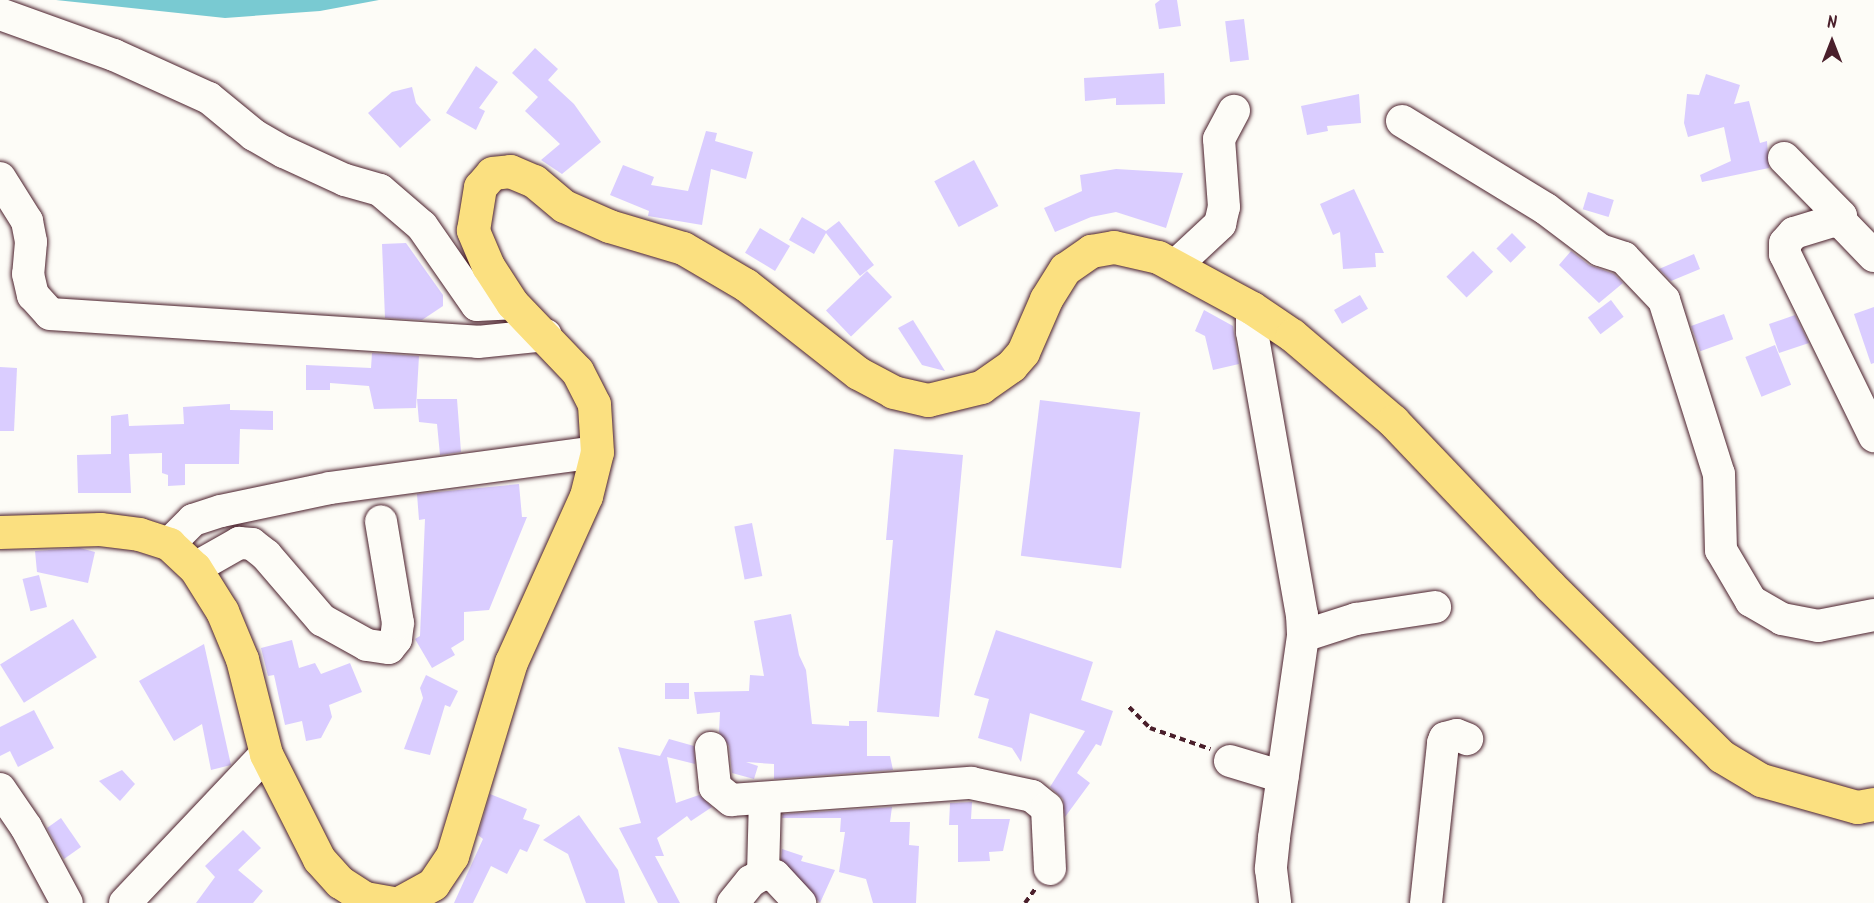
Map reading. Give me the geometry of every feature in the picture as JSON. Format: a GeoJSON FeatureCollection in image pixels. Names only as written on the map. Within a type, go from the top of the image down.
{"type":"FeatureCollection","features":[{"type":"Feature","properties":{"kind":"main road"},"geometry":{"type":"LineString","coordinates":[[399,903],[433,884],[452,856],[511,662],[586,496],[597,452],[594,404],[576,371],[546,335],[512,303],[488,266],[473,230],[480,187],[492,173],[510,171],[534,181],[573,210],[609,226],[683,249],[746,285],[858,373],[893,392],[928,400],[981,387],[1011,366],[1023,352],[1046,299],[1065,269],[1091,251],[1114,247],[1136,249],[1175,266],[1252,308],[1292,335],[1393,421],[1549,585],[1721,756],[1761,780],[1868,811]]}},
{"type":"Feature","properties":{"kind":"main road"},"geometry":{"type":"LineString","coordinates":[[0,532],[100,529],[139,534],[169,544],[195,568],[222,610],[242,659],[266,754],[319,859],[340,882],[365,898],[392,903]]}},
{"type":"Feature","properties":{"kind":"street"},"geometry":{"type":"LineString","coordinates":[[0,14],[114,55],[209,98],[254,135],[284,152],[345,180],[380,190],[422,226],[477,305],[512,303]]}},
{"type":"Feature","properties":{"kind":"street"},"geometry":{"type":"LineString","coordinates":[[1175,266],[1220,224],[1224,207],[1219,139],[1234,111]]}},
{"type":"Feature","properties":{"kind":"street"},"geometry":{"type":"LineString","coordinates":[[1402,121],[1546,209],[1600,250],[1624,258],[1664,300],[1719,474],[1721,550],[1751,601],[1782,619],[1818,626],[1874,615]]}},
{"type":"Feature","properties":{"kind":"street"},"geometry":{"type":"LineString","coordinates":[[1784,158],[1841,216],[1842,223]]}},
{"type":"Feature","properties":{"kind":"street"},"geometry":{"type":"LineString","coordinates":[[0,178],[13,221],[31,242],[28,274],[33,295],[50,314],[478,342],[546,335]]}},
{"type":"Feature","properties":{"kind":"street"},"geometry":{"type":"LineString","coordinates":[[1874,256],[1842,223],[1833,221],[1794,233],[1785,243],[1785,254],[1874,436]]}},
{"type":"Feature","properties":{"kind":"street"},"geometry":{"type":"LineString","coordinates":[[1252,308],[1252,332],[1293,552],[1303,636],[1271,869],[1275,903]]}},
{"type":"Feature","properties":{"kind":"street"},"geometry":{"type":"LineString","coordinates":[[169,544],[193,520],[242,506],[330,488],[597,452]]}},
{"type":"Feature","properties":{"kind":"street"},"geometry":{"type":"LineString","coordinates":[[195,568],[239,543],[252,544],[266,555],[322,620],[367,645],[389,648],[396,639],[398,623],[381,521]]}},
{"type":"Feature","properties":{"kind":"street"},"geometry":{"type":"LineString","coordinates":[[1303,636],[1356,619],[1435,607]]}},
{"type":"Feature","properties":{"kind":"street"},"geometry":{"type":"LineString","coordinates":[[1426,903],[1443,743],[1445,738],[1456,735],[1467,739]]}},
{"type":"Feature","properties":{"kind":"street"},"geometry":{"type":"LineString","coordinates":[[711,748],[715,787],[731,800],[971,783],[1010,790],[1039,800],[1047,807],[1050,869]]}},
{"type":"Feature","properties":{"kind":"street"},"geometry":{"type":"LineString","coordinates":[[125,903],[266,754]]}},
{"type":"Feature","properties":{"kind":"street"},"geometry":{"type":"LineString","coordinates":[[1230,761],[1283,777]]}},
{"type":"Feature","properties":{"kind":"street"},"geometry":{"type":"LineString","coordinates":[[0,789],[27,827],[67,903]]}},
{"type":"Feature","properties":{"kind":"street"},"geometry":{"type":"LineString","coordinates":[[764,874],[765,798]]}},
{"type":"Feature","properties":{"kind":"street"},"geometry":{"type":"LineString","coordinates":[[733,903],[751,881],[764,874],[775,876],[800,903]]}},
{"type":"Feature","properties":{"kind":"path"},"geometry":{"type":"LineString","coordinates":[[1129,707],[1150,728],[1227,755],[1230,761]]}},
{"type":"Feature","properties":{"kind":"water"},"geometry":{"type":"Polygon","coordinates":[[[56,0],[379,0],[320,11],[225,18],[56,0]]]}},
{"type":"Feature","properties":{"kind":"building"},"geometry":{"type":"Polygon","coordinates":[[[1160,0],[1177,0],[1181,26],[1159,29],[1155,4],[1160,0]]]}},
{"type":"Feature","properties":{"kind":"building"},"geometry":{"type":"Polygon","coordinates":[[[1244,19],[1249,60],[1230,62],[1225,21],[1244,19]]]}},
{"type":"Feature","properties":{"kind":"building"},"geometry":{"type":"Polygon","coordinates":[[[535,48],[558,69],[548,80],[574,104],[601,142],[562,174],[541,160],[560,144],[525,111],[538,97],[512,73],[535,48]]]}},
{"type":"Feature","properties":{"kind":"building"},"geometry":{"type":"Polygon","coordinates":[[[476,66],[498,82],[479,108],[485,111],[476,130],[446,113],[476,66]]]}},
{"type":"Feature","properties":{"kind":"building"},"geometry":{"type":"Polygon","coordinates":[[[1164,73],[1165,104],[1116,105],[1116,98],[1085,101],[1084,78],[1164,73]]]}},
{"type":"Feature","properties":{"kind":"building"},"geometry":{"type":"Polygon","coordinates":[[[1706,74],[1740,85],[1734,104],[1749,101],[1760,143],[1767,141],[1769,168],[1702,182],[1700,175],[1731,161],[1724,127],[1688,137],[1684,123],[1687,94],[1699,95],[1706,74]]]}},
{"type":"Feature","properties":{"kind":"building"},"geometry":{"type":"Polygon","coordinates":[[[412,87],[416,103],[431,120],[400,148],[368,113],[392,92],[412,87]]]}},
{"type":"Feature","properties":{"kind":"building"},"geometry":{"type":"Polygon","coordinates":[[[1359,94],[1361,123],[1327,126],[1328,131],[1307,135],[1301,106],[1359,94]]]}},
{"type":"Feature","properties":{"kind":"building"},"geometry":{"type":"Polygon","coordinates":[[[706,131],[717,133],[715,141],[753,152],[746,179],[711,169],[702,225],[648,216],[649,211],[610,195],[623,165],[654,177],[651,185],[688,191],[706,131]]]}},
{"type":"Feature","properties":{"kind":"building"},"geometry":{"type":"Polygon","coordinates":[[[974,160],[998,206],[959,227],[934,181],[974,160]]]}},
{"type":"Feature","properties":{"kind":"building"},"geometry":{"type":"Polygon","coordinates":[[[1116,169],[1183,173],[1166,228],[1116,212],[1091,217],[1055,232],[1044,208],[1082,191],[1080,175],[1116,169]]]}},
{"type":"Feature","properties":{"kind":"building"},"geometry":{"type":"Polygon","coordinates":[[[1354,189],[1384,253],[1375,253],[1376,267],[1343,269],[1340,232],[1333,235],[1320,204],[1354,189]]]}},
{"type":"Feature","properties":{"kind":"building"},"geometry":{"type":"Polygon","coordinates":[[[1588,192],[1614,200],[1609,217],[1583,209],[1588,192]]]}},
{"type":"Feature","properties":{"kind":"building"},"geometry":{"type":"Polygon","coordinates":[[[802,217],[826,231],[839,221],[874,265],[860,276],[826,233],[814,254],[789,240],[802,217]]]}},
{"type":"Feature","properties":{"kind":"building"},"geometry":{"type":"Polygon","coordinates":[[[760,228],[790,246],[775,271],[745,253],[760,228]]]}},
{"type":"Feature","properties":{"kind":"building"},"geometry":{"type":"Polygon","coordinates":[[[1512,233],[1526,247],[1511,263],[1496,249],[1512,233]]]}},
{"type":"Feature","properties":{"kind":"building"},"geometry":{"type":"Polygon","coordinates":[[[406,243],[443,295],[443,306],[422,320],[385,318],[382,244],[406,243]]]}},
{"type":"Feature","properties":{"kind":"building"},"geometry":{"type":"Polygon","coordinates":[[[1473,251],[1493,272],[1467,298],[1446,277],[1473,251]]]}},
{"type":"Feature","properties":{"kind":"building"},"geometry":{"type":"Polygon","coordinates":[[[1571,251],[1589,265],[1614,274],[1623,283],[1599,303],[1559,265],[1571,251]]]}},
{"type":"Feature","properties":{"kind":"building"},"geometry":{"type":"Polygon","coordinates":[[[1694,254],[1700,269],[1671,281],[1659,269],[1694,254]]]}},
{"type":"Feature","properties":{"kind":"building"},"geometry":{"type":"Polygon","coordinates":[[[867,271],[892,297],[851,336],[826,311],[867,271]]]}},
{"type":"Feature","properties":{"kind":"building"},"geometry":{"type":"Polygon","coordinates":[[[1360,295],[1368,309],[1342,324],[1334,310],[1360,295]]]}},
{"type":"Feature","properties":{"kind":"building"},"geometry":{"type":"Polygon","coordinates":[[[1611,300],[1624,317],[1600,334],[1588,317],[1611,300]]]}},
{"type":"Feature","properties":{"kind":"building"},"geometry":{"type":"Polygon","coordinates":[[[1874,307],[1874,363],[1871,364],[1854,314],[1874,307]]]}},
{"type":"Feature","properties":{"kind":"building"},"geometry":{"type":"Polygon","coordinates":[[[1204,310],[1233,326],[1239,364],[1213,370],[1205,336],[1195,331],[1204,310]]]}},
{"type":"Feature","properties":{"kind":"building"},"geometry":{"type":"Polygon","coordinates":[[[1724,314],[1733,339],[1700,351],[1691,326],[1724,314]]]}},
{"type":"Feature","properties":{"kind":"building"},"geometry":{"type":"Polygon","coordinates":[[[1795,315],[1809,343],[1779,353],[1769,324],[1795,315]]]}},
{"type":"Feature","properties":{"kind":"building"},"geometry":{"type":"Polygon","coordinates":[[[913,320],[945,371],[922,365],[898,328],[913,320]]]}},
{"type":"Feature","properties":{"kind":"building"},"geometry":{"type":"Polygon","coordinates":[[[1775,345],[1791,385],[1761,397],[1745,357],[1775,345]]]}},
{"type":"Feature","properties":{"kind":"building"},"geometry":{"type":"Polygon","coordinates":[[[372,353],[419,356],[416,408],[374,409],[369,386],[330,383],[330,390],[306,390],[306,365],[371,368],[372,353]]]}},
{"type":"Feature","properties":{"kind":"building"},"geometry":{"type":"Polygon","coordinates":[[[0,367],[17,368],[14,431],[0,431],[0,367]]]}},
{"type":"Feature","properties":{"kind":"building"},"geometry":{"type":"Polygon","coordinates":[[[417,399],[457,399],[461,452],[440,455],[437,424],[419,422],[417,399]]]}},
{"type":"Feature","properties":{"kind":"building"},"geometry":{"type":"Polygon","coordinates":[[[1040,400],[1140,412],[1121,568],[1021,556],[1040,400]]]}},
{"type":"Feature","properties":{"kind":"building"},"geometry":{"type":"Polygon","coordinates":[[[230,404],[230,410],[273,411],[273,430],[240,429],[239,464],[185,464],[185,485],[168,486],[168,475],[162,473],[162,453],[129,454],[131,493],[78,493],[77,455],[111,454],[111,416],[128,414],[129,426],[184,424],[183,407],[230,404]]]}},
{"type":"Feature","properties":{"kind":"building"},"geometry":{"type":"Polygon","coordinates":[[[894,449],[963,455],[939,717],[877,712],[893,540],[886,540],[894,449]]]}},
{"type":"Feature","properties":{"kind":"building"},"geometry":{"type":"Polygon","coordinates":[[[519,484],[522,517],[527,517],[489,610],[464,612],[464,640],[451,648],[455,655],[432,668],[415,639],[420,636],[425,519],[419,520],[417,494],[519,484]]]}},
{"type":"Feature","properties":{"kind":"building"},"geometry":{"type":"Polygon","coordinates":[[[752,523],[762,576],[745,579],[734,526],[752,523]]]}},
{"type":"Feature","properties":{"kind":"building"},"geometry":{"type":"Polygon","coordinates":[[[80,548],[95,552],[88,583],[37,572],[35,551],[80,548]]]}},
{"type":"Feature","properties":{"kind":"building"},"geometry":{"type":"Polygon","coordinates":[[[39,575],[47,607],[30,611],[23,579],[39,575]]]}},
{"type":"Feature","properties":{"kind":"building"},"geometry":{"type":"Polygon","coordinates":[[[791,614],[799,655],[806,670],[812,724],[849,726],[849,721],[867,721],[867,756],[890,756],[893,770],[774,779],[774,764],[746,762],[758,766],[754,779],[732,773],[729,746],[719,732],[720,712],[697,714],[694,692],[749,691],[750,675],[764,676],[754,621],[791,614]]]}},
{"type":"Feature","properties":{"kind":"building"},"geometry":{"type":"Polygon","coordinates":[[[73,619],[97,657],[24,703],[0,665],[73,619]]]}},
{"type":"Feature","properties":{"kind":"building"},"geometry":{"type":"Polygon","coordinates":[[[996,630],[1093,662],[1081,700],[1113,711],[1101,746],[1096,744],[1077,773],[1090,783],[1065,817],[1063,799],[1050,787],[1085,731],[1030,713],[1021,762],[1012,748],[978,738],[989,699],[974,695],[996,630]]]}},
{"type":"Feature","properties":{"kind":"building"},"geometry":{"type":"Polygon","coordinates":[[[292,640],[299,668],[315,663],[321,674],[350,663],[362,692],[329,705],[332,717],[321,738],[306,741],[302,721],[285,725],[274,675],[268,676],[261,648],[292,640]]]}},
{"type":"Feature","properties":{"kind":"building"},"geometry":{"type":"Polygon","coordinates":[[[204,644],[231,765],[211,770],[202,724],[174,741],[139,681],[204,644]]]}},
{"type":"Feature","properties":{"kind":"building"},"geometry":{"type":"Polygon","coordinates":[[[426,675],[458,691],[450,707],[445,705],[430,755],[404,749],[423,698],[420,688],[426,675]]]}},
{"type":"Feature","properties":{"kind":"building"},"geometry":{"type":"Polygon","coordinates":[[[665,683],[689,683],[689,699],[665,699],[665,683]]]}},
{"type":"Feature","properties":{"kind":"building"},"geometry":{"type":"Polygon","coordinates":[[[34,710],[54,748],[18,767],[10,751],[0,756],[0,727],[34,710]]]}},
{"type":"Feature","properties":{"kind":"building"},"geometry":{"type":"Polygon","coordinates":[[[669,739],[694,746],[695,764],[667,757],[676,803],[699,795],[712,807],[691,821],[687,816],[657,838],[664,856],[655,856],[680,903],[658,903],[619,828],[641,823],[618,747],[660,756],[669,739]]]}},
{"type":"Feature","properties":{"kind":"building"},"geometry":{"type":"Polygon","coordinates":[[[122,770],[135,784],[120,801],[99,781],[122,770]]]}},
{"type":"Feature","properties":{"kind":"building"},"geometry":{"type":"Polygon","coordinates":[[[490,794],[527,809],[523,819],[540,825],[527,852],[520,849],[507,874],[491,866],[473,903],[454,903],[483,839],[478,835],[490,794]]]}},
{"type":"Feature","properties":{"kind":"building"},"geometry":{"type":"Polygon","coordinates":[[[972,802],[971,819],[1010,819],[1003,851],[989,852],[990,861],[958,862],[958,825],[949,825],[950,803],[972,802]]]}},
{"type":"Feature","properties":{"kind":"building"},"geometry":{"type":"Polygon","coordinates":[[[892,807],[890,822],[910,822],[909,845],[919,846],[916,903],[873,903],[866,879],[839,872],[845,832],[840,832],[841,818],[782,818],[783,814],[892,807]]]}},
{"type":"Feature","properties":{"kind":"building"},"geometry":{"type":"Polygon","coordinates":[[[579,815],[618,870],[625,903],[586,903],[568,854],[543,840],[579,815]]]}},
{"type":"Feature","properties":{"kind":"building"},"geometry":{"type":"Polygon","coordinates":[[[61,818],[81,847],[64,859],[47,828],[61,818]]]}},
{"type":"Feature","properties":{"kind":"building"},"geometry":{"type":"Polygon","coordinates":[[[243,830],[261,848],[238,870],[263,891],[253,903],[196,903],[215,877],[205,866],[243,830]]]}},
{"type":"Feature","properties":{"kind":"building"},"geometry":{"type":"Polygon","coordinates":[[[782,849],[803,856],[801,861],[835,870],[820,903],[781,860],[782,849]]]}}]}
